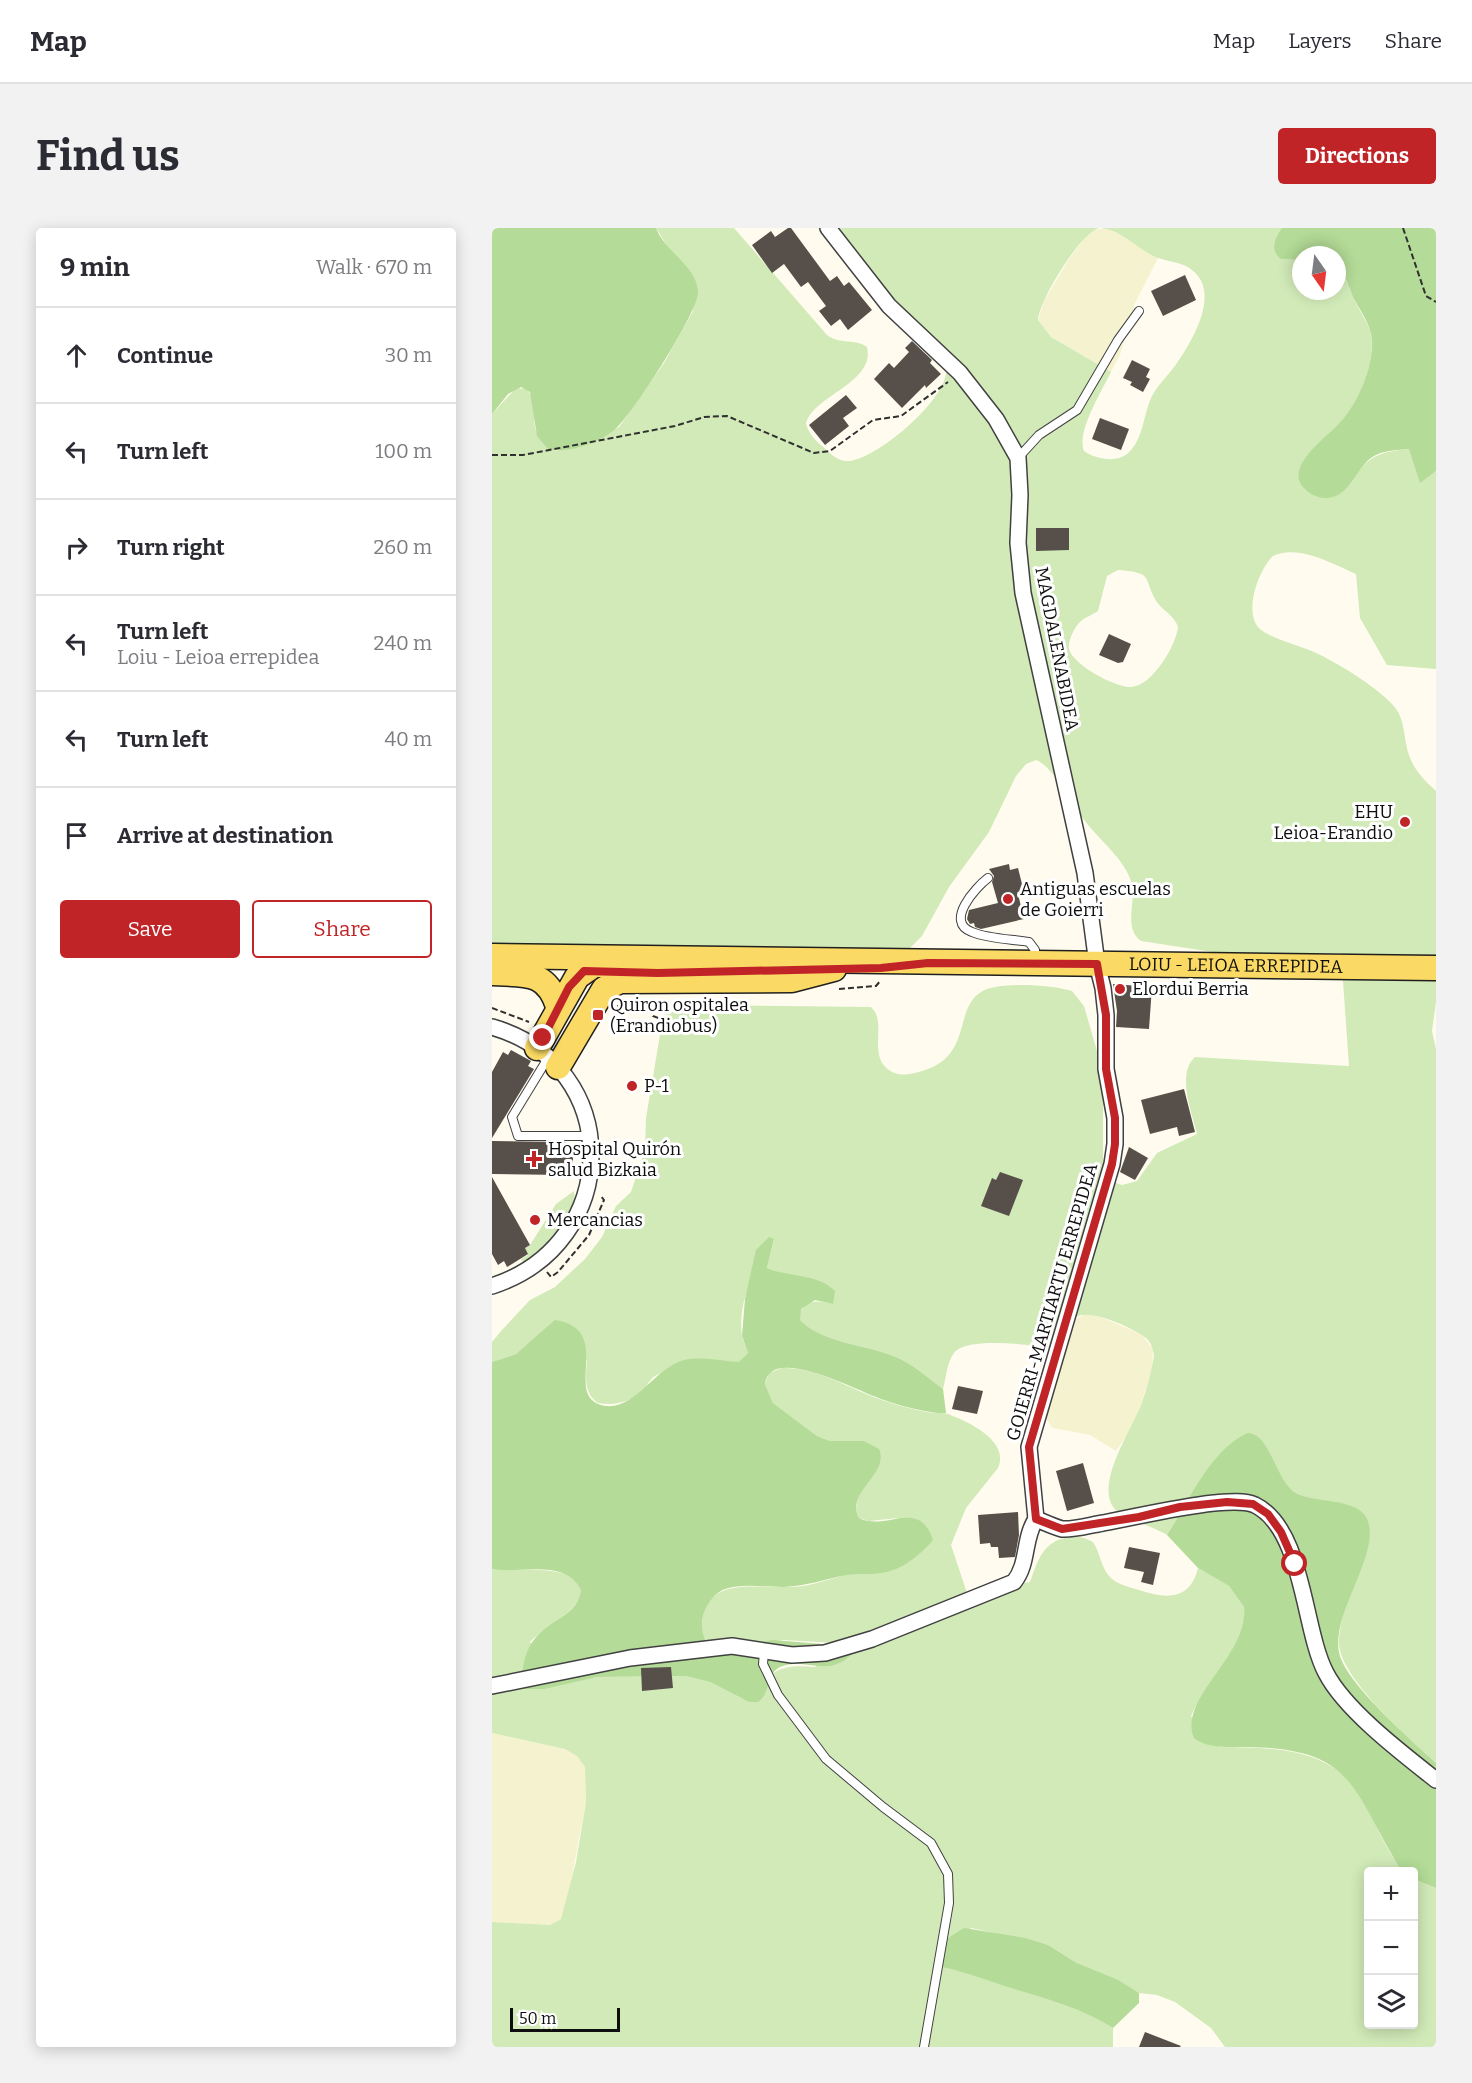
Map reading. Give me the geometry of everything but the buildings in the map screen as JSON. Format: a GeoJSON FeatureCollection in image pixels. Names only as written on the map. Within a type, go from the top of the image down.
{"type":"FeatureCollection","features":[{"type":"Feature","properties":{"kind":"main road","name":"LOIU - LEIOA ERREPIDEA"},"geometry":{"type":"LineString","coordinates":[[492,956],[870,959],[928,963],[1436,968]]}},
{"type":"Feature","properties":{"kind":"main road"},"geometry":{"type":"LineString","coordinates":[[548,1037],[569,987],[584,971],[594,965],[702,965],[743,958]]}},
{"type":"Feature","properties":{"kind":"main road","name":"LOIU - LEIOA ERREPIDEA"},"geometry":{"type":"LineString","coordinates":[[492,964],[584,971],[658,973],[834,969],[928,963]]}},
{"type":"Feature","properties":{"kind":"main road"},"geometry":{"type":"LineString","coordinates":[[548,1037],[576,1036],[604,989],[620,981],[792,980],[834,969]]}},
{"type":"Feature","properties":{"kind":"main road"},"geometry":{"type":"LineString","coordinates":[[492,973],[538,977],[552,990],[548,1037]]}},
{"type":"Feature","properties":{"kind":"street","name":"MAGDALENABIDEA"},"geometry":{"type":"LineString","coordinates":[[828,228],[890,306],[960,373],[996,419],[1018,458],[1020,495],[1018,543],[1023,593],[1084,873],[1097,964]]}},
{"type":"Feature","properties":{"kind":"street","name":"GOIERRI-MARTIARTU ERREPIDEA"},"geometry":{"type":"LineString","coordinates":[[1036,1519],[1029,1447],[1112,1164],[1115,1144],[1115,1118],[1106,1069],[1106,1015],[1097,964]]}},
{"type":"Feature","properties":{"kind":"street"},"geometry":{"type":"LineString","coordinates":[[492,1286],[529,1269],[558,1246],[583,1205],[589,1185],[592,1150],[579,1100],[548,1037],[496,1028]]}},
{"type":"Feature","properties":{"kind":"street"},"geometry":{"type":"LineString","coordinates":[[492,1686],[630,1658],[732,1646],[764,1652],[825,1653],[872,1639],[1014,1582],[1023,1571],[1029,1531],[1036,1519],[1062,1529],[1139,1517],[1180,1507],[1227,1502],[1253,1504],[1268,1514],[1281,1532],[1295,1564],[1307,1605],[1317,1653],[1334,1687],[1390,1742],[1436,1780]]}},
{"type":"Feature","properties":{"kind":"lane"},"geometry":{"type":"LineString","coordinates":[[1018,458],[1039,435],[1077,410],[1118,340],[1139,311]]}},
{"type":"Feature","properties":{"kind":"lane"},"geometry":{"type":"LineString","coordinates":[[988,878],[977,887],[966,903],[962,913],[964,925],[971,932],[1029,942],[1035,950],[1035,964]]}},
{"type":"Feature","properties":{"kind":"lane"},"geometry":{"type":"LineString","coordinates":[[548,1037],[512,1118],[518,1136],[589,1136]]}},
{"type":"Feature","properties":{"kind":"lane"},"geometry":{"type":"LineString","coordinates":[[764,1652],[763,1664],[778,1695],[826,1759],[883,1807],[932,1843],[948,1874],[949,1903],[924,2047]]}},
{"type":"Feature","properties":{"kind":"path"},"geometry":{"type":"LineString","coordinates":[[1403,228],[1426,296],[1436,302]]}},
{"type":"Feature","properties":{"kind":"path"},"geometry":{"type":"LineString","coordinates":[[492,455],[523,455],[675,426],[704,417],[727,416],[814,453],[830,451],[873,420],[901,416],[960,373]]}},
{"type":"Feature","properties":{"kind":"path"},"geometry":{"type":"LineString","coordinates":[[492,1008],[505,1011],[548,1037]]}},
{"type":"Feature","properties":{"kind":"shaded area"},"geometry":{"type":"Polygon","coordinates":[[[1105,228],[1132,240],[1158,258],[1135,303],[1120,355],[1111,372],[1051,337],[1038,320],[1044,301],[1069,259],[1090,231],[1105,228]]]}},
{"type":"Feature","properties":{"kind":"shaded area"},"geometry":{"type":"Polygon","coordinates":[[[1085,1314],[1098,1316],[1141,1334],[1153,1349],[1152,1371],[1141,1404],[1133,1426],[1116,1451],[1090,1435],[1052,1428],[1046,1417],[1046,1406],[1071,1322],[1085,1314]]]}},
{"type":"Feature","properties":{"kind":"shaded area"},"geometry":{"type":"Polygon","coordinates":[[[492,1733],[565,1749],[577,1756],[585,1767],[586,1802],[566,1908],[561,1919],[550,1925],[492,1922],[492,1733]]]}},
{"type":"Feature","properties":{"kind":"green space"},"geometry":{"type":"Polygon","coordinates":[[[492,228],[656,228],[660,237],[692,274],[698,292],[688,320],[634,407],[613,431],[599,440],[573,449],[548,449],[537,436],[530,392],[521,387],[508,394],[492,414],[492,228]]]}},
{"type":"Feature","properties":{"kind":"green space"},"geometry":{"type":"Polygon","coordinates":[[[656,228],[734,228],[827,335],[837,340],[858,343],[867,347],[867,359],[862,370],[853,380],[819,405],[806,424],[817,441],[836,457],[845,461],[858,459],[873,452],[908,427],[936,396],[944,381],[946,369],[818,228],[1099,228],[1082,242],[1062,269],[1045,298],[1038,320],[1051,337],[1111,372],[1091,412],[1082,443],[1084,451],[1094,456],[1111,459],[1127,454],[1137,442],[1152,396],[1177,363],[1196,329],[1204,303],[1204,291],[1200,279],[1188,267],[1158,258],[1118,233],[1102,228],[1282,228],[1274,244],[1281,259],[1292,260],[1292,300],[1346,300],[1346,281],[1370,331],[1372,342],[1369,365],[1362,388],[1350,409],[1311,452],[1299,476],[1346,488],[1359,470],[1372,459],[1387,452],[1410,449],[1420,482],[1436,471],[1436,669],[1387,665],[1360,618],[1356,574],[1315,557],[1293,552],[1273,556],[1258,580],[1252,611],[1254,620],[1263,631],[1335,663],[1385,697],[1400,715],[1411,760],[1436,791],[1436,1002],[1432,1031],[1436,1049],[1436,1763],[1376,1706],[1361,1688],[1341,1654],[1339,1639],[1344,1613],[1369,1537],[1348,1505],[1309,1498],[1288,1487],[1264,1446],[1247,1433],[1234,1441],[1211,1464],[1167,1535],[1117,1511],[1110,1501],[1111,1474],[1141,1405],[1154,1356],[1147,1339],[1123,1325],[1102,1317],[1083,1315],[1069,1323],[1055,1349],[1002,1343],[986,1343],[961,1348],[954,1353],[950,1361],[943,1389],[902,1360],[833,1339],[810,1328],[800,1320],[799,1313],[810,1303],[833,1304],[817,1281],[791,1277],[767,1268],[774,1240],[755,1273],[745,1297],[741,1322],[742,1336],[748,1353],[739,1363],[697,1361],[679,1365],[653,1377],[635,1397],[611,1404],[598,1403],[590,1394],[586,1384],[587,1360],[534,1339],[516,1354],[492,1362],[492,1342],[530,1300],[555,1287],[585,1259],[602,1237],[616,1206],[631,1192],[645,1150],[646,1118],[663,1017],[682,1005],[871,1007],[878,1021],[879,1056],[883,1064],[892,1072],[905,1075],[934,1067],[947,1057],[955,1046],[972,1000],[981,992],[1012,985],[1052,987],[1072,991],[1084,1006],[1099,1058],[1103,1087],[1103,1170],[1110,1181],[1122,1185],[1137,1181],[1157,1153],[1197,1134],[1186,1083],[1189,1064],[1195,1057],[1349,1066],[1341,953],[1232,955],[1141,941],[1136,936],[1131,922],[1133,891],[1124,866],[1085,821],[1056,778],[1036,760],[1026,764],[1016,776],[989,832],[949,887],[922,936],[908,950],[492,947],[492,414],[516,388],[527,389],[534,406],[534,421],[538,436],[556,451],[589,442],[619,427],[664,363],[693,311],[669,249],[656,228]],[[1118,570],[1107,576],[1098,611],[1078,624],[1069,646],[1072,655],[1086,668],[1106,680],[1131,687],[1139,685],[1155,673],[1173,644],[1178,627],[1157,602],[1146,578],[1138,573],[1118,570]]]}},
{"type":"Feature","properties":{"kind":"green space"},"geometry":{"type":"Polygon","coordinates":[[[1282,228],[1436,228],[1436,471],[1420,483],[1409,449],[1387,451],[1374,456],[1362,466],[1348,486],[1336,496],[1323,498],[1317,496],[1307,491],[1300,482],[1299,471],[1302,463],[1343,419],[1361,390],[1369,367],[1371,334],[1346,281],[1346,246],[1292,246],[1292,260],[1281,259],[1275,252],[1275,240],[1282,228]]]}},
{"type":"Feature","properties":{"kind":"green space"},"geometry":{"type":"Polygon","coordinates":[[[574,1191],[571,1210],[565,1220],[548,1241],[523,1263],[521,1259],[528,1255],[525,1248],[530,1245],[556,1204],[574,1191]]]}},
{"type":"Feature","properties":{"kind":"green space"},"geometry":{"type":"Polygon","coordinates":[[[769,1237],[774,1239],[767,1268],[821,1282],[835,1291],[833,1304],[815,1300],[801,1309],[800,1320],[810,1328],[833,1339],[902,1360],[943,1389],[946,1413],[924,1411],[897,1404],[838,1381],[799,1369],[783,1368],[771,1372],[765,1384],[773,1403],[817,1436],[830,1441],[864,1441],[879,1449],[881,1458],[879,1467],[858,1500],[856,1509],[859,1518],[869,1521],[901,1518],[919,1520],[927,1527],[933,1540],[909,1562],[888,1572],[847,1575],[784,1587],[739,1586],[725,1589],[711,1599],[703,1615],[702,1624],[706,1640],[711,1646],[731,1647],[773,1640],[858,1647],[848,1658],[838,1664],[819,1666],[790,1664],[780,1667],[772,1674],[765,1694],[758,1702],[749,1702],[710,1682],[686,1676],[597,1677],[544,1689],[523,1689],[524,1665],[529,1648],[548,1626],[569,1611],[577,1602],[581,1590],[574,1580],[554,1571],[492,1569],[492,1362],[516,1354],[555,1320],[572,1326],[582,1335],[586,1347],[586,1387],[589,1397],[598,1404],[610,1406],[621,1404],[632,1398],[662,1372],[684,1360],[739,1362],[748,1353],[742,1336],[745,1299],[756,1250],[769,1237]]]}},
{"type":"Feature","properties":{"kind":"green space"},"geometry":{"type":"Polygon","coordinates":[[[782,1368],[808,1371],[887,1402],[926,1412],[948,1414],[976,1427],[993,1441],[1000,1458],[998,1468],[966,1508],[951,1545],[967,1593],[1030,1582],[1039,1559],[1047,1547],[1060,1539],[1072,1537],[1084,1538],[1093,1542],[1109,1576],[1131,1588],[1158,1595],[1175,1595],[1189,1587],[1198,1568],[1229,1586],[1244,1607],[1244,1622],[1240,1637],[1191,1716],[1219,1747],[1260,1748],[1299,1753],[1335,1769],[1350,1782],[1363,1799],[1400,1867],[1364,1867],[1364,2029],[1418,2029],[1418,1881],[1436,1888],[1436,2047],[1225,2047],[1211,2028],[1175,2002],[1157,1995],[1139,1993],[1077,1963],[1048,1945],[971,1928],[938,1965],[968,1972],[1090,2013],[1113,2028],[1113,2047],[492,2047],[492,1922],[550,1925],[561,1919],[576,1862],[586,1802],[585,1767],[577,1756],[565,1749],[492,1733],[492,1569],[549,1571],[576,1579],[582,1587],[575,1605],[530,1642],[579,1680],[597,1677],[686,1676],[710,1682],[743,1699],[775,1672],[791,1667],[815,1667],[836,1643],[783,1640],[731,1647],[711,1646],[702,1634],[704,1613],[711,1600],[722,1591],[752,1586],[803,1586],[858,1573],[898,1518],[869,1521],[859,1518],[858,1499],[876,1469],[864,1441],[830,1441],[817,1436],[773,1403],[765,1384],[769,1373],[782,1368]]]}},
{"type":"Feature","properties":{"kind":"green space"},"geometry":{"type":"Polygon","coordinates":[[[1247,1433],[1255,1435],[1266,1447],[1281,1476],[1293,1491],[1311,1498],[1354,1507],[1367,1519],[1370,1533],[1367,1550],[1346,1606],[1338,1643],[1341,1659],[1357,1685],[1436,1763],[1436,1888],[1418,1881],[1418,1867],[1399,1867],[1360,1797],[1347,1780],[1331,1766],[1311,1756],[1284,1750],[1220,1747],[1200,1742],[1194,1738],[1191,1723],[1195,1708],[1236,1643],[1243,1625],[1244,1607],[1229,1586],[1198,1568],[1167,1535],[1201,1478],[1211,1464],[1234,1441],[1247,1433]]]}},
{"type":"Feature","properties":{"kind":"green space"},"geometry":{"type":"Polygon","coordinates":[[[964,1928],[1025,1938],[1048,1945],[1077,1963],[1118,1980],[1139,1993],[1139,2003],[1113,2028],[1085,2013],[1056,2002],[938,1966],[945,1940],[964,1928]]]}},
{"type":"Feature","properties":{"kind":"place","name":"EHU Leioa-Erandio"},"geometry":{"type":"Point","coordinates":[1405,822]}},
{"type":"Feature","properties":{"kind":"place","name":"Antiguas escuelas de Goierri"},"geometry":{"type":"Point","coordinates":[1008,899]}},
{"type":"Feature","properties":{"kind":"place","name":"Elordui Berria"},"geometry":{"type":"Point","coordinates":[1120,989]}},
{"type":"Feature","properties":{"kind":"place","name":"Quiron ospitalea (Erandiobus)"},"geometry":{"type":"Point","coordinates":[598,1015]}},
{"type":"Feature","properties":{"kind":"place","name":"P-1"},"geometry":{"type":"Point","coordinates":[632,1086]}},
{"type":"Feature","properties":{"kind":"place","name":"Hospital Quirón salud Bizkaia"},"geometry":{"type":"Point","coordinates":[534,1159]}},
{"type":"Feature","properties":{"kind":"place","name":"Mercancias"},"geometry":{"type":"Point","coordinates":[535,1220]}},
{"type":"Feature","properties":{"kind":"route"},"geometry":{"type":"LineString","coordinates":[[543,1038],[569,987],[584,971],[658,973],[881,968],[928,963],[1097,964],[1106,1015],[1106,1069],[1115,1118],[1115,1144],[1112,1164],[1029,1447],[1036,1519],[1062,1529],[1139,1517],[1180,1507],[1227,1502],[1253,1504],[1268,1514],[1281,1532],[1295,1564]]}}]}
